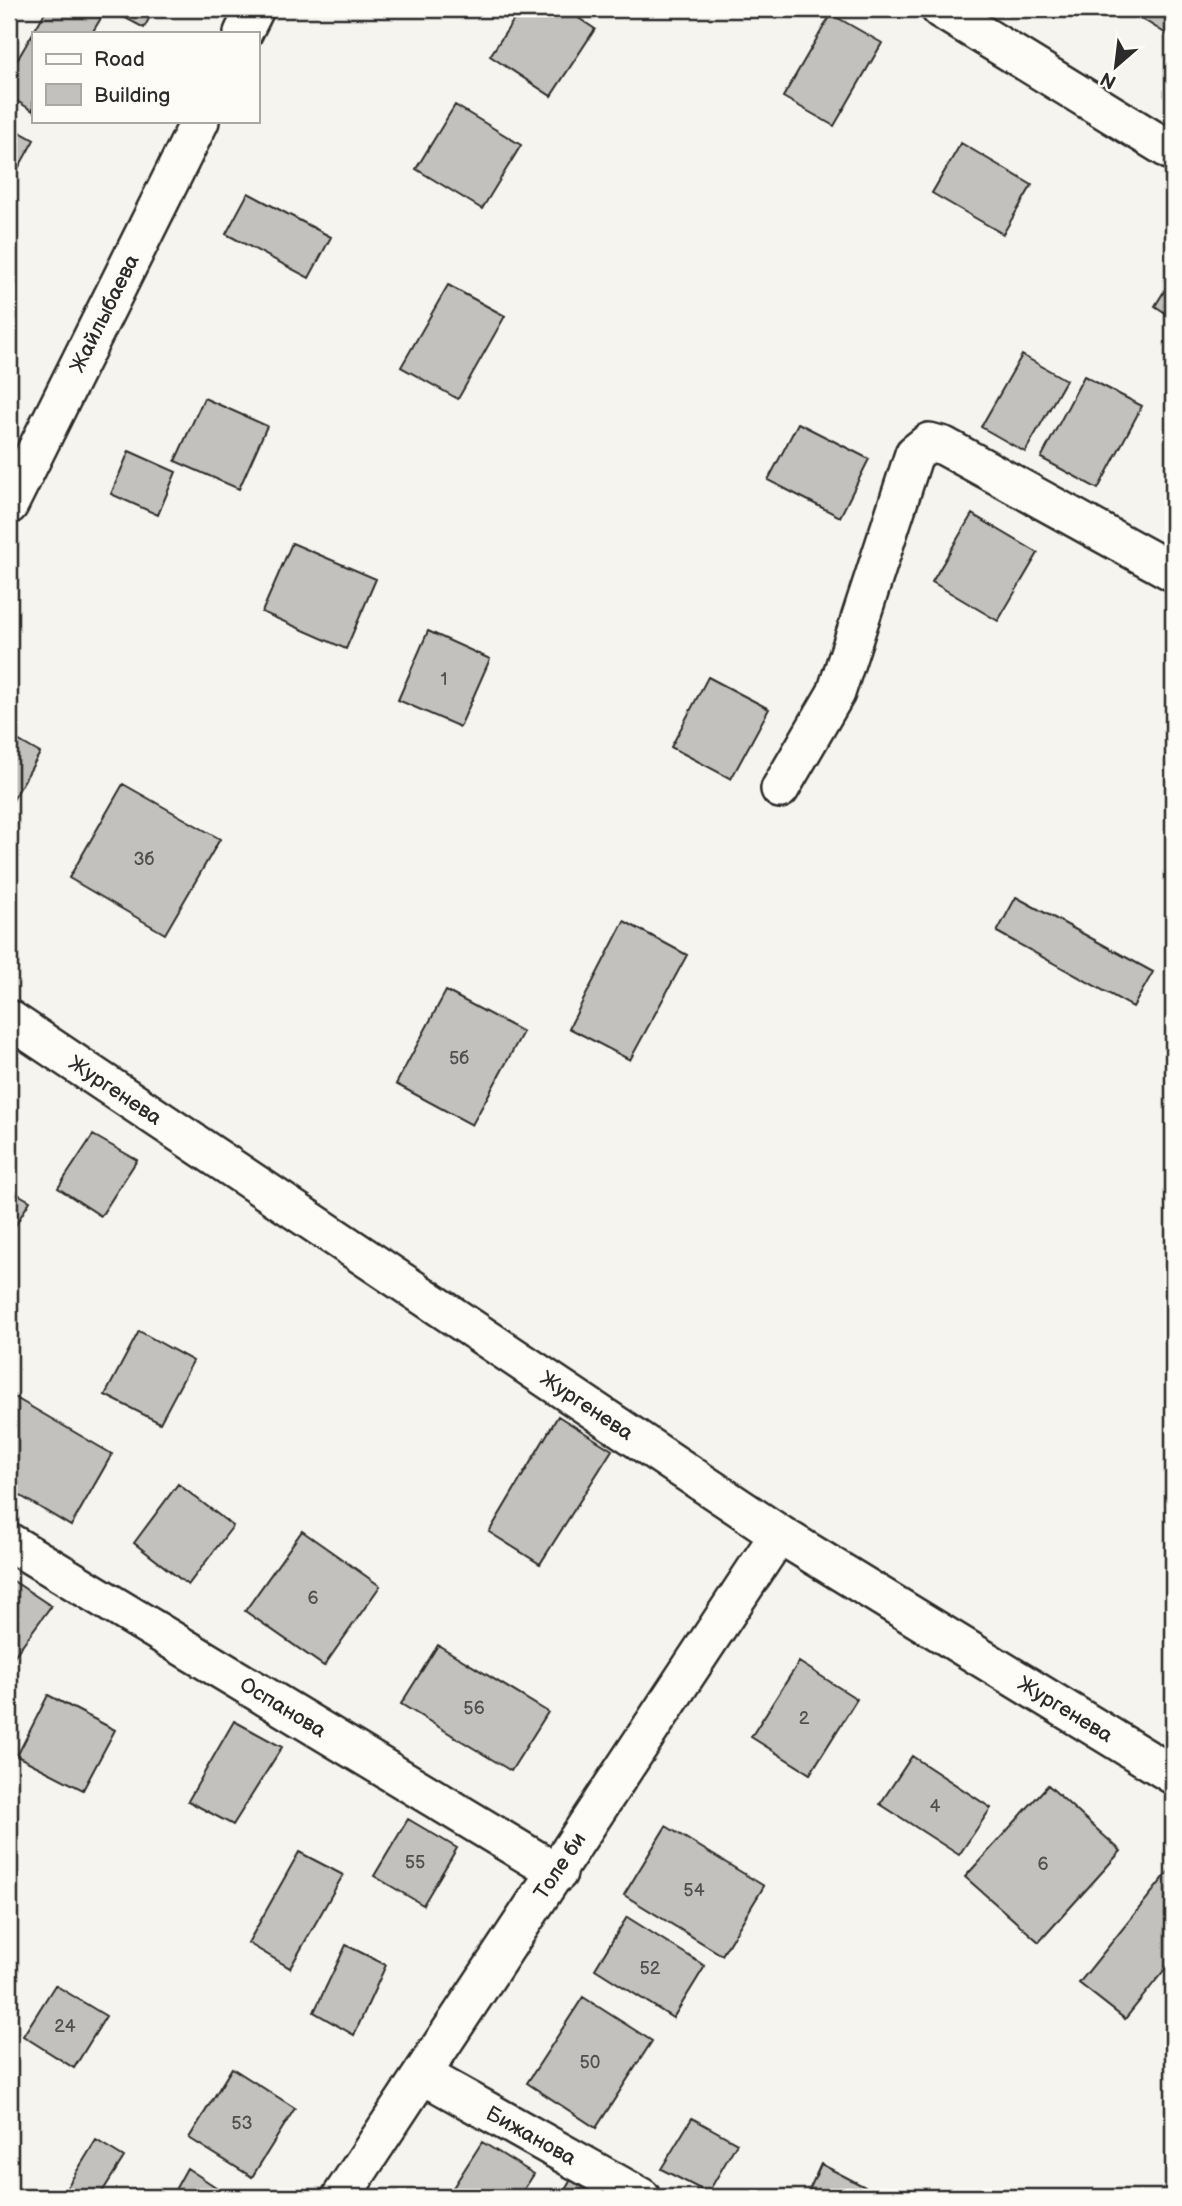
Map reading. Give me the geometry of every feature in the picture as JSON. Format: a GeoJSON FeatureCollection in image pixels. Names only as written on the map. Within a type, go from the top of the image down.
{"type":"FeatureCollection","features":[{"type":"Feature","properties":{"kind":"street"},"geometry":{"type":"LineString","coordinates":[[244,32],[255,9]]}},
{"type":"Feature","properties":{"kind":"street"},"geometry":{"type":"LineString","coordinates":[[940,9],[1173,152]]}},
{"type":"Feature","properties":{"kind":"street","name":"Жайлыбаева"},"geometry":{"type":"LineString","coordinates":[[9,505],[200,122]]}},
{"type":"Feature","properties":{"kind":"street"},"geometry":{"type":"LineString","coordinates":[[780,789],[836,693],[914,454],[929,442],[944,446],[1173,572]]}},
{"type":"Feature","properties":{"kind":"street","name":"Жургенева"},"geometry":{"type":"LineString","coordinates":[[9,1018],[779,1534],[1173,1775]]}},
{"type":"Feature","properties":{"kind":"street","name":"Толе би"},"geometry":{"type":"LineString","coordinates":[[341,2197],[558,1873],[779,1534]]}},
{"type":"Feature","properties":{"kind":"street","name":"Оспанова"},"geometry":{"type":"LineString","coordinates":[[9,1542],[558,1873]]}},
{"type":"Feature","properties":{"kind":"street","name":"Бижанова"},"geometry":{"type":"LineString","coordinates":[[423,2075],[640,2197]]}},
{"type":"Feature","properties":{"kind":"building"},"geometry":{"type":"Polygon","coordinates":[[[47,9],[85,9],[101,18],[93,32],[34,32],[47,9]]]}},
{"type":"Feature","properties":{"kind":"building"},"geometry":{"type":"Polygon","coordinates":[[[109,9],[154,9],[144,28],[109,9]]]}},
{"type":"Feature","properties":{"kind":"building"},"geometry":{"type":"Polygon","coordinates":[[[521,9],[565,9],[595,29],[551,96],[490,56],[521,9]]]}},
{"type":"Feature","properties":{"kind":"building"},"geometry":{"type":"Polygon","coordinates":[[[1126,9],[1173,9],[1173,38],[1126,9]]]}},
{"type":"Feature","properties":{"kind":"building"},"geometry":{"type":"Polygon","coordinates":[[[831,14],[882,43],[834,126],[783,97],[831,14]]]}},
{"type":"Feature","properties":{"kind":"building"},"geometry":{"type":"Polygon","coordinates":[[[32,35],[32,110],[9,96],[9,74],[32,35]]]}},
{"type":"Feature","properties":{"kind":"building"},"geometry":{"type":"Polygon","coordinates":[[[455,105],[521,145],[482,209],[416,169],[455,105]]]}},
{"type":"Feature","properties":{"kind":"building"},"geometry":{"type":"Polygon","coordinates":[[[9,126],[34,140],[9,185],[9,126]]]}},
{"type":"Feature","properties":{"kind":"building"},"geometry":{"type":"Polygon","coordinates":[[[961,143],[1032,185],[1003,234],[932,193],[961,143]]]}},
{"type":"Feature","properties":{"kind":"building"},"geometry":{"type":"Polygon","coordinates":[[[248,193],[331,237],[309,278],[226,234],[248,193]]]}},
{"type":"Feature","properties":{"kind":"building"},"geometry":{"type":"Polygon","coordinates":[[[1173,277],[1173,318],[1155,306],[1173,277]]]}},
{"type":"Feature","properties":{"kind":"building"},"geometry":{"type":"Polygon","coordinates":[[[448,285],[505,316],[458,399],[401,367],[448,285]]]}},
{"type":"Feature","properties":{"kind":"building"},"geometry":{"type":"Polygon","coordinates":[[[1022,355],[1066,380],[1025,452],[981,427],[1022,355]]]}},
{"type":"Feature","properties":{"kind":"building"},"geometry":{"type":"Polygon","coordinates":[[[1084,376],[1142,406],[1098,489],[1041,458],[1084,376]]]}},
{"type":"Feature","properties":{"kind":"building"},"geometry":{"type":"Polygon","coordinates":[[[204,398],[267,426],[239,489],[175,461],[204,398]]]}},
{"type":"Feature","properties":{"kind":"building"},"geometry":{"type":"Polygon","coordinates":[[[798,423],[869,459],[840,517],[768,480],[798,423]]]}},
{"type":"Feature","properties":{"kind":"building"},"geometry":{"type":"Polygon","coordinates":[[[129,451],[176,472],[158,515],[111,494],[129,451]]]}},
{"type":"Feature","properties":{"kind":"building"},"geometry":{"type":"Polygon","coordinates":[[[972,514],[1038,553],[998,621],[932,582],[972,514]]]}},
{"type":"Feature","properties":{"kind":"building"},"geometry":{"type":"Polygon","coordinates":[[[292,543],[376,579],[346,649],[262,612],[292,543]]]}},
{"type":"Feature","properties":{"kind":"building"},"geometry":{"type":"Polygon","coordinates":[[[428,631],[490,659],[460,727],[398,700],[428,631]]]}},
{"type":"Feature","properties":{"kind":"building"},"geometry":{"type":"Polygon","coordinates":[[[708,677],[769,709],[731,779],[671,747],[708,677]]]}},
{"type":"Feature","properties":{"kind":"building"},"geometry":{"type":"Polygon","coordinates":[[[9,735],[40,753],[9,807],[9,735]]]}},
{"type":"Feature","properties":{"kind":"building"},"geometry":{"type":"Polygon","coordinates":[[[123,784],[220,839],[165,934],[69,878],[123,784]]]}},
{"type":"Feature","properties":{"kind":"building"},"geometry":{"type":"Polygon","coordinates":[[[1016,897],[1153,972],[1133,1007],[997,932],[1016,897]]]}},
{"type":"Feature","properties":{"kind":"building"},"geometry":{"type":"Polygon","coordinates":[[[624,921],[687,955],[630,1060],[569,1028],[624,921]]]}},
{"type":"Feature","properties":{"kind":"building"},"geometry":{"type":"Polygon","coordinates":[[[446,991],[523,1032],[472,1125],[396,1084],[446,991]]]}},
{"type":"Feature","properties":{"kind":"building"},"geometry":{"type":"Polygon","coordinates":[[[93,1135],[137,1160],[101,1216],[58,1188],[93,1135]]]}},
{"type":"Feature","properties":{"kind":"building"},"geometry":{"type":"Polygon","coordinates":[[[9,1189],[30,1201],[9,1236],[9,1189]]]}},
{"type":"Feature","properties":{"kind":"building"},"geometry":{"type":"Polygon","coordinates":[[[139,1331],[193,1361],[160,1423],[105,1395],[139,1331]]]}},
{"type":"Feature","properties":{"kind":"building"},"geometry":{"type":"Polygon","coordinates":[[[9,1394],[112,1454],[71,1526],[9,1489],[9,1394]]]}},
{"type":"Feature","properties":{"kind":"building"},"geometry":{"type":"Polygon","coordinates":[[[558,1416],[612,1450],[540,1564],[489,1532],[558,1416]]]}},
{"type":"Feature","properties":{"kind":"building"},"geometry":{"type":"Polygon","coordinates":[[[178,1484],[233,1526],[188,1585],[134,1543],[178,1484]]]}},
{"type":"Feature","properties":{"kind":"building"},"geometry":{"type":"Polygon","coordinates":[[[302,1531],[380,1586],[324,1666],[245,1611],[302,1531]]]}},
{"type":"Feature","properties":{"kind":"building"},"geometry":{"type":"Polygon","coordinates":[[[9,1578],[51,1606],[9,1663],[9,1578]]]}},
{"type":"Feature","properties":{"kind":"building"},"geometry":{"type":"Polygon","coordinates":[[[438,1645],[548,1712],[511,1771],[401,1704],[438,1645]]]}},
{"type":"Feature","properties":{"kind":"building"},"geometry":{"type":"Polygon","coordinates":[[[799,1662],[857,1699],[810,1774],[751,1737],[799,1662]]]}},
{"type":"Feature","properties":{"kind":"building"},"geometry":{"type":"Polygon","coordinates":[[[48,1695],[115,1730],[83,1790],[17,1756],[48,1695]]]}},
{"type":"Feature","properties":{"kind":"building"},"geometry":{"type":"Polygon","coordinates":[[[234,1721],[282,1747],[233,1825],[188,1801],[234,1721]]]}},
{"type":"Feature","properties":{"kind":"building"},"geometry":{"type":"Polygon","coordinates":[[[912,1756],[991,1808],[959,1855],[880,1804],[912,1756]]]}},
{"type":"Feature","properties":{"kind":"building"},"geometry":{"type":"Polygon","coordinates":[[[1048,1785],[1121,1851],[1039,1942],[965,1877],[1048,1785]]]}},
{"type":"Feature","properties":{"kind":"building"},"geometry":{"type":"Polygon","coordinates":[[[408,1819],[457,1848],[423,1905],[374,1876],[408,1819]]]}},
{"type":"Feature","properties":{"kind":"building"},"geometry":{"type":"Polygon","coordinates":[[[666,1826],[764,1886],[722,1955],[624,1895],[666,1826]]]}},
{"type":"Feature","properties":{"kind":"building"},"geometry":{"type":"Polygon","coordinates":[[[299,1852],[343,1875],[290,1968],[248,1943],[299,1852]]]}},
{"type":"Feature","properties":{"kind":"building"},"geometry":{"type":"Polygon","coordinates":[[[1173,1866],[1173,1959],[1125,2019],[1079,1983],[1173,1866]]]}},
{"type":"Feature","properties":{"kind":"building"},"geometry":{"type":"Polygon","coordinates":[[[627,1917],[705,1966],[673,2018],[595,1969],[627,1917]]]}},
{"type":"Feature","properties":{"kind":"building"},"geometry":{"type":"Polygon","coordinates":[[[346,1945],[386,1965],[354,2035],[314,2012],[346,1945]]]}},
{"type":"Feature","properties":{"kind":"building"},"geometry":{"type":"Polygon","coordinates":[[[55,1985],[106,2016],[74,2068],[23,2036],[55,1985]]]}},
{"type":"Feature","properties":{"kind":"building"},"geometry":{"type":"Polygon","coordinates":[[[583,1997],[652,2041],[596,2128],[527,2083],[583,1997]]]}},
{"type":"Feature","properties":{"kind":"building"},"geometry":{"type":"Polygon","coordinates":[[[232,2068],[295,2108],[252,2177],[189,2138],[232,2068]]]}},
{"type":"Feature","properties":{"kind":"building"},"geometry":{"type":"Polygon","coordinates":[[[692,2118],[737,2143],[708,2193],[661,2169],[692,2118]]]}},
{"type":"Feature","properties":{"kind":"building"},"geometry":{"type":"Polygon","coordinates":[[[96,2140],[124,2157],[99,2197],[61,2197],[96,2140]]]}},
{"type":"Feature","properties":{"kind":"building"},"geometry":{"type":"Polygon","coordinates":[[[482,2142],[534,2174],[519,2197],[447,2197],[482,2142]]]}},
{"type":"Feature","properties":{"kind":"building"},"geometry":{"type":"Polygon","coordinates":[[[821,2164],[884,2197],[806,2197],[821,2164]]]}},
{"type":"Feature","properties":{"kind":"building"},"geometry":{"type":"Polygon","coordinates":[[[187,2168],[231,2197],[171,2197],[187,2168]]]}},
{"type":"Feature","properties":{"kind":"building"},"geometry":{"type":"Polygon","coordinates":[[[573,2176],[610,2197],[561,2197],[573,2176]]]}}]}
